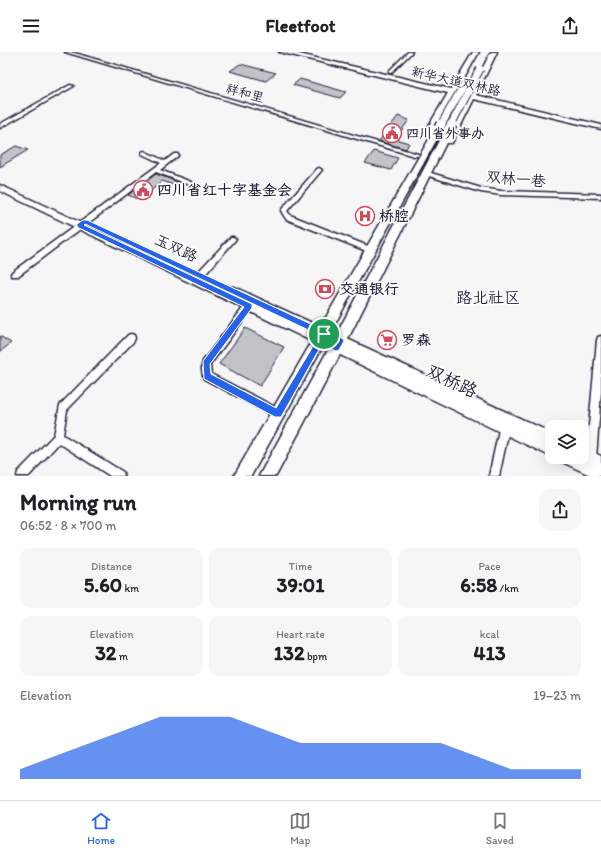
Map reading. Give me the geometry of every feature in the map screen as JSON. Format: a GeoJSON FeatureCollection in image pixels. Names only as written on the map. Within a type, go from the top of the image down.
{"type":"FeatureCollection","features":[{"type":"Feature","properties":{"kind":"main road","name":"新华大道双林路"},"geometry":{"type":"LineString","coordinates":[[282,52],[601,122]]}},
{"type":"Feature","properties":{"kind":"main road","name":"新华大道双林路"},"geometry":{"type":"LineString","coordinates":[[302,52],[390,72],[453,90]]}},
{"type":"Feature","properties":{"kind":"main road"},"geometry":{"type":"LineString","coordinates":[[408,193],[403,178],[476,52]]}},
{"type":"Feature","properties":{"kind":"main road"},"geometry":{"type":"LineString","coordinates":[[477,69],[482,52]]}},
{"type":"Feature","properties":{"kind":"main road"},"geometry":{"type":"LineString","coordinates":[[242,476],[371,250],[408,193],[477,69],[489,52]]}},
{"type":"Feature","properties":{"kind":"main road"},"geometry":{"type":"LineString","coordinates":[[268,476],[338,344],[408,193],[425,184],[431,175],[494,52]]}},
{"type":"Feature","properties":{"kind":"main road","name":"新华大道双林路"},"geometry":{"type":"LineString","coordinates":[[473,94],[601,127]]}},
{"type":"Feature","properties":{"kind":"main road","name":"玉双路"},"geometry":{"type":"LineString","coordinates":[[0,182],[249,306],[338,344]]}},
{"type":"Feature","properties":{"kind":"main road","name":"玉双路"},"geometry":{"type":"LineString","coordinates":[[0,188],[200,275],[322,337]]}},
{"type":"Feature","properties":{"kind":"main road","name":"双桥路"},"geometry":{"type":"LineString","coordinates":[[338,344],[505,423],[545,446]]}},
{"type":"Feature","properties":{"kind":"main road","name":"双桥路"},"geometry":{"type":"LineString","coordinates":[[505,423],[545,437]]}},
{"type":"Feature","properties":{"kind":"main road"},"geometry":{"type":"LineString","coordinates":[[582,464],[601,473]]}},
{"type":"Feature","properties":{"kind":"street","name":"祥和里"},"geometry":{"type":"LineString","coordinates":[[67,52],[416,155]]}},
{"type":"Feature","properties":{"kind":"street"},"geometry":{"type":"LineString","coordinates":[[390,72],[410,52]]}},
{"type":"Feature","properties":{"kind":"street"},"geometry":{"type":"LineString","coordinates":[[0,126],[72,86]]}},
{"type":"Feature","properties":{"kind":"street"},"geometry":{"type":"LineString","coordinates":[[144,154],[165,163]]}},
{"type":"Feature","properties":{"kind":"street"},"geometry":{"type":"LineString","coordinates":[[15,274],[176,155]]}},
{"type":"Feature","properties":{"kind":"street"},"geometry":{"type":"LineString","coordinates":[[156,170],[189,183]]}},
{"type":"Feature","properties":{"kind":"street"},"geometry":{"type":"LineString","coordinates":[[319,170],[284,211],[288,218],[371,250]]}},
{"type":"Feature","properties":{"kind":"street","name":"双林一巷"},"geometry":{"type":"LineString","coordinates":[[431,175],[481,190],[501,193],[601,196]]}},
{"type":"Feature","properties":{"kind":"street"},"geometry":{"type":"LineString","coordinates":[[200,275],[232,239]]}},
{"type":"Feature","properties":{"kind":"street"},"geometry":{"type":"LineString","coordinates":[[249,306],[206,364],[207,376],[278,414]]}},
{"type":"Feature","properties":{"kind":"street"},"geometry":{"type":"LineString","coordinates":[[22,476],[58,436],[63,408],[130,338]]}},
{"type":"Feature","properties":{"kind":"street"},"geometry":{"type":"LineString","coordinates":[[591,458],[601,340]]}},
{"type":"Feature","properties":{"kind":"street"},"geometry":{"type":"LineString","coordinates":[[494,476],[505,423]]}},
{"type":"Feature","properties":{"kind":"street"},"geometry":{"type":"LineString","coordinates":[[58,436],[119,476]]}},
{"type":"Feature","properties":{"kind":"building"},"geometry":{"type":"Polygon","coordinates":[[[240,64],[276,73],[266,81],[230,71],[240,64]]]}},
{"type":"Feature","properties":{"kind":"building"},"geometry":{"type":"Polygon","coordinates":[[[300,79],[346,92],[340,98],[293,85],[300,79]]]}},
{"type":"Feature","properties":{"kind":"building","name":"四川省外事办"},"geometry":{"type":"Polygon","coordinates":[[[398,116],[409,120],[395,139],[409,143],[406,149],[379,141],[398,116]]]}},
{"type":"Feature","properties":{"kind":"building"},"geometry":{"type":"Polygon","coordinates":[[[16,146],[28,150],[0,167],[0,155],[16,146]]]}},
{"type":"Feature","properties":{"kind":"building"},"geometry":{"type":"Polygon","coordinates":[[[374,151],[398,158],[391,170],[365,163],[374,151]]]}},
{"type":"Feature","properties":{"kind":"building","name":"四川省红十字基金会"},"geometry":{"type":"Polygon","coordinates":[[[156,174],[183,184],[179,187],[162,181],[140,200],[128,195],[156,174]]]}},
{"type":"Feature","properties":{"kind":"building"},"geometry":{"type":"Polygon","coordinates":[[[245,328],[284,347],[260,386],[219,364],[245,328]]]}},
{"type":"Feature","properties":{"kind":"building"},"geometry":{"type":"Polygon","coordinates":[[[0,336],[11,343],[0,352],[0,336]]]}},
{"type":"Feature","properties":{"kind":"place","name":"四川省外事办"},"geometry":{"type":"Point","coordinates":[392,133]}},
{"type":"Feature","properties":{"kind":"place","name":"四川省红十字基金会"},"geometry":{"type":"Point","coordinates":[143,190]}},
{"type":"Feature","properties":{"kind":"place","name":"桥腔"},"geometry":{"type":"Point","coordinates":[365,216]}},
{"type":"Feature","properties":{"kind":"place","name":"交通银行"},"geometry":{"type":"Point","coordinates":[325,289]}},
{"type":"Feature","properties":{"kind":"place","name":"罗森"},"geometry":{"type":"Point","coordinates":[387,340]}},
{"type":"Feature","properties":{"kind":"district","name":"路北社区"},"geometry":{"type":"Point","coordinates":[488,297]}},
{"type":"Feature","properties":{"kind":"route"},"geometry":{"type":"LineString","coordinates":[[85,222],[324,334],[340,341],[336,348],[320,340],[278,414],[207,376],[206,364],[249,306],[80,226],[85,222]]}}]}
